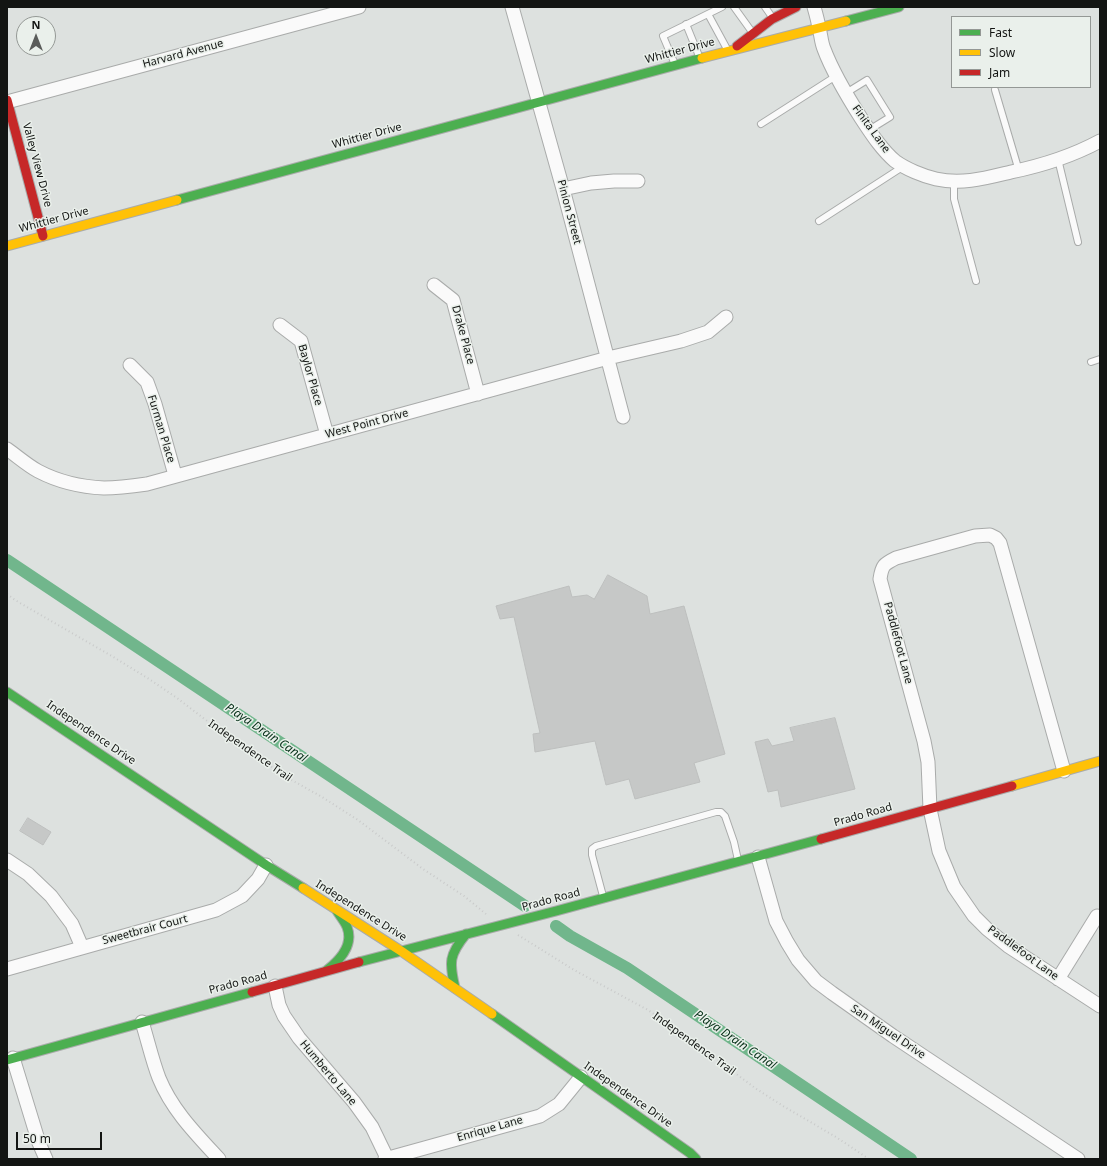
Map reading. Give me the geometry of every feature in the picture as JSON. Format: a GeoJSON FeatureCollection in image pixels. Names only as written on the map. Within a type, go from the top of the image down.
{"type":"FeatureCollection","features":[{"type":"Feature","properties":{"kind":"street","name":"Harvard Avenue"},"geometry":{"type":"LineString","coordinates":[[7,101],[359,7]]}},
{"type":"Feature","properties":{"kind":"street","name":"Pinion Street"},"geometry":{"type":"LineString","coordinates":[[512,7],[563,190],[623,417]]}},
{"type":"Feature","properties":{"kind":"street","name":"Whittier Drive"},"geometry":{"type":"LineString","coordinates":[[731,50],[773,18],[794,7]]}},
{"type":"Feature","properties":{"kind":"street","name":"Finita Lane"},"geometry":{"type":"LineString","coordinates":[[814,7],[820,28],[823,47],[836,76],[869,130],[885,152],[896,162],[920,175],[954,181],[966,182],[979,180],[1019,171],[1058,159],[1088,148],[1100,141]]}},
{"type":"Feature","properties":{"kind":"street","name":"Whittier Drive"},"geometry":{"type":"LineString","coordinates":[[7,246],[700,58],[899,7]]}},
{"type":"Feature","properties":{"kind":"street","name":"Valley View Drive"},"geometry":{"type":"LineString","coordinates":[[7,101],[43,236]]}},
{"type":"Feature","properties":{"kind":"street"},"geometry":{"type":"LineString","coordinates":[[563,190],[591,183],[614,180],[638,181]]}},
{"type":"Feature","properties":{"kind":"street","name":"Drake Place"},"geometry":{"type":"LineString","coordinates":[[434,285],[453,300],[478,394]]}},
{"type":"Feature","properties":{"kind":"street","name":"West Point Drive"},"geometry":{"type":"LineString","coordinates":[[7,449],[37,470],[63,480],[87,486],[103,488],[147,484],[175,475],[251,456],[608,358],[681,341],[708,332],[726,317]]}},
{"type":"Feature","properties":{"kind":"street","name":"Baylor Place"},"geometry":{"type":"LineString","coordinates":[[280,325],[301,341],[327,435]]}},
{"type":"Feature","properties":{"kind":"street","name":"Furman Place"},"geometry":{"type":"LineString","coordinates":[[130,365],[147,382],[155,404],[175,475]]}},
{"type":"Feature","properties":{"kind":"street","name":"Paddlefoot Lane"},"geometry":{"type":"LineString","coordinates":[[1064,771],[1000,543],[996,538],[990,535],[975,536],[896,558],[884,564],[880,579],[924,742],[928,762],[930,809],[940,851],[954,887],[974,916],[987,929],[1008,946],[1100,1006]]}},
{"type":"Feature","properties":{"kind":"street","name":"Independence Drive"},"geometry":{"type":"LineString","coordinates":[[7,692],[455,988],[690,1153],[696,1159]]}},
{"type":"Feature","properties":{"kind":"street","name":"Prado Road"},"geometry":{"type":"LineString","coordinates":[[10,1059],[400,951],[519,921],[758,857],[1100,760]]}},
{"type":"Feature","properties":{"kind":"street","name":"San Miguel Drive"},"geometry":{"type":"LineString","coordinates":[[758,857],[776,921],[786,942],[798,960],[816,981],[887,1031],[1078,1159]]}},
{"type":"Feature","properties":{"kind":"street"},"geometry":{"type":"LineString","coordinates":[[7,860],[28,874],[51,896],[72,924],[82,947]]}},
{"type":"Feature","properties":{"kind":"street","name":"Sweetbrair Court"},"geometry":{"type":"LineString","coordinates":[[7,969],[216,910],[242,896],[258,879],[266,864]]}},
{"type":"Feature","properties":{"kind":"street"},"geometry":{"type":"LineString","coordinates":[[326,971],[344,955],[348,943],[349,936],[346,926],[336,910]]}},
{"type":"Feature","properties":{"kind":"street"},"geometry":{"type":"LineString","coordinates":[[1058,979],[1097,916]]}},
{"type":"Feature","properties":{"kind":"street"},"geometry":{"type":"LineString","coordinates":[[455,988],[450,959],[452,951],[466,934]]}},
{"type":"Feature","properties":{"kind":"street","name":"Humberto Lane"},"geometry":{"type":"LineString","coordinates":[[275,986],[279,1005],[288,1022],[299,1038],[354,1102],[372,1127],[386,1159]]}},
{"type":"Feature","properties":{"kind":"street"},"geometry":{"type":"LineString","coordinates":[[142,1022],[159,1078],[171,1102],[183,1119],[219,1159]]}},
{"type":"Feature","properties":{"kind":"street"},"geometry":{"type":"LineString","coordinates":[[10,1059],[46,1159]]}},
{"type":"Feature","properties":{"kind":"street","name":"Enrique Lane"},"geometry":{"type":"LineString","coordinates":[[386,1159],[540,1116],[559,1104],[581,1077]]}},
{"type":"Feature","properties":{"kind":"lane"},"geometry":{"type":"LineString","coordinates":[[675,65],[663,36],[722,7]]}},
{"type":"Feature","properties":{"kind":"lane"},"geometry":{"type":"LineString","coordinates":[[734,7],[753,33]]}},
{"type":"Feature","properties":{"kind":"lane"},"geometry":{"type":"LineString","coordinates":[[765,7],[773,18]]}},
{"type":"Feature","properties":{"kind":"lane"},"geometry":{"type":"LineString","coordinates":[[708,14],[731,50]]}},
{"type":"Feature","properties":{"kind":"lane"},"geometry":{"type":"LineString","coordinates":[[686,24],[700,58]]}},
{"type":"Feature","properties":{"kind":"lane"},"geometry":{"type":"LineString","coordinates":[[761,124],[836,76]]}},
{"type":"Feature","properties":{"kind":"lane"},"geometry":{"type":"LineString","coordinates":[[846,93],[867,80],[890,117],[869,130]]}},
{"type":"Feature","properties":{"kind":"lane"},"geometry":{"type":"LineString","coordinates":[[995,90],[1019,171]]}},
{"type":"Feature","properties":{"kind":"lane"},"geometry":{"type":"LineString","coordinates":[[1058,159],[1078,242]]}},
{"type":"Feature","properties":{"kind":"lane"},"geometry":{"type":"LineString","coordinates":[[819,221],[904,166]]}},
{"type":"Feature","properties":{"kind":"lane"},"geometry":{"type":"LineString","coordinates":[[954,181],[954,199],[976,281]]}},
{"type":"Feature","properties":{"kind":"lane"},"geometry":{"type":"LineString","coordinates":[[1091,362],[1100,359]]}},
{"type":"Feature","properties":{"kind":"lane"},"geometry":{"type":"LineString","coordinates":[[603,898],[592,855],[592,850],[596,846],[716,812],[722,812],[725,816],[739,862]]}},
{"type":"Feature","properties":{"kind":"path","name":"Independence Trail"},"geometry":{"type":"LineString","coordinates":[[7,594],[115,658],[172,695],[236,743],[288,778],[322,797],[358,820],[423,869],[464,896],[487,916]]}},
{"type":"Feature","properties":{"kind":"path","name":"Independence Trail"},"geometry":{"type":"LineString","coordinates":[[517,934],[574,970],[648,1010],[679,1031],[755,1088],[836,1137],[869,1159]]}},
{"type":"Feature","properties":{"kind":"building"},"geometry":{"type":"Polygon","coordinates":[[[608,575],[647,596],[650,614],[684,606],[725,754],[694,763],[700,782],[635,799],[629,779],[606,785],[595,741],[535,752],[533,734],[540,733],[514,617],[500,619],[496,606],[569,586],[572,597],[587,595],[594,599],[608,575]]]}},
{"type":"Feature","properties":{"kind":"building"},"geometry":{"type":"Polygon","coordinates":[[[835,718],[855,789],[781,807],[778,790],[768,792],[755,742],[768,739],[772,746],[794,741],[790,728],[835,718]]]}},
{"type":"Feature","properties":{"kind":"building"},"geometry":{"type":"Polygon","coordinates":[[[28,818],[51,832],[43,845],[20,831],[28,818]]]}},
{"type":"Feature","properties":{"kind":"waterway","name":"Playa Drain Canal"},"geometry":{"type":"LineString","coordinates":[[7,560],[525,906]]}},
{"type":"Feature","properties":{"kind":"waterway","name":"Playa Drain Canal"},"geometry":{"type":"LineString","coordinates":[[556,926],[570,936],[627,968],[911,1159]]}},
{"type":"Feature","properties":{"kind":"traffic: fast"},"geometry":{"type":"LineString","coordinates":[[846,21],[899,7]]}},
{"type":"Feature","properties":{"kind":"traffic: fast"},"geometry":{"type":"LineString","coordinates":[[177,200],[702,58]]}},
{"type":"Feature","properties":{"kind":"traffic: fast"},"geometry":{"type":"LineString","coordinates":[[7,692],[266,865],[303,888]]}},
{"type":"Feature","properties":{"kind":"traffic: fast"},"geometry":{"type":"LineString","coordinates":[[359,962],[556,911],[821,839]]}},
{"type":"Feature","properties":{"kind":"traffic: fast"},"geometry":{"type":"LineString","coordinates":[[327,970],[341,957],[349,940],[347,927],[337,911]]}},
{"type":"Feature","properties":{"kind":"traffic: fast"},"geometry":{"type":"LineString","coordinates":[[455,988],[451,965],[453,953],[466,934]]}},
{"type":"Feature","properties":{"kind":"traffic: fast"},"geometry":{"type":"LineString","coordinates":[[7,1060],[252,992]]}},
{"type":"Feature","properties":{"kind":"traffic: fast"},"geometry":{"type":"LineString","coordinates":[[492,1014],[690,1153],[696,1159]]}},
{"type":"Feature","properties":{"kind":"traffic: slow"},"geometry":{"type":"LineString","coordinates":[[702,58],[846,21]]}},
{"type":"Feature","properties":{"kind":"traffic: slow"},"geometry":{"type":"LineString","coordinates":[[7,246],[177,200]]}},
{"type":"Feature","properties":{"kind":"traffic: slow"},"geometry":{"type":"LineString","coordinates":[[1012,786],[1100,761]]}},
{"type":"Feature","properties":{"kind":"traffic: slow"},"geometry":{"type":"LineString","coordinates":[[303,888],[401,951],[492,1014]]}},
{"type":"Feature","properties":{"kind":"traffic: jam"},"geometry":{"type":"LineString","coordinates":[[737,46],[772,19],[796,7]]}},
{"type":"Feature","properties":{"kind":"traffic: jam"},"geometry":{"type":"LineString","coordinates":[[7,100],[43,236]]}},
{"type":"Feature","properties":{"kind":"traffic: jam"},"geometry":{"type":"LineString","coordinates":[[821,839],[1012,786]]}},
{"type":"Feature","properties":{"kind":"traffic: jam"},"geometry":{"type":"LineString","coordinates":[[252,992],[359,962]]}}]}
